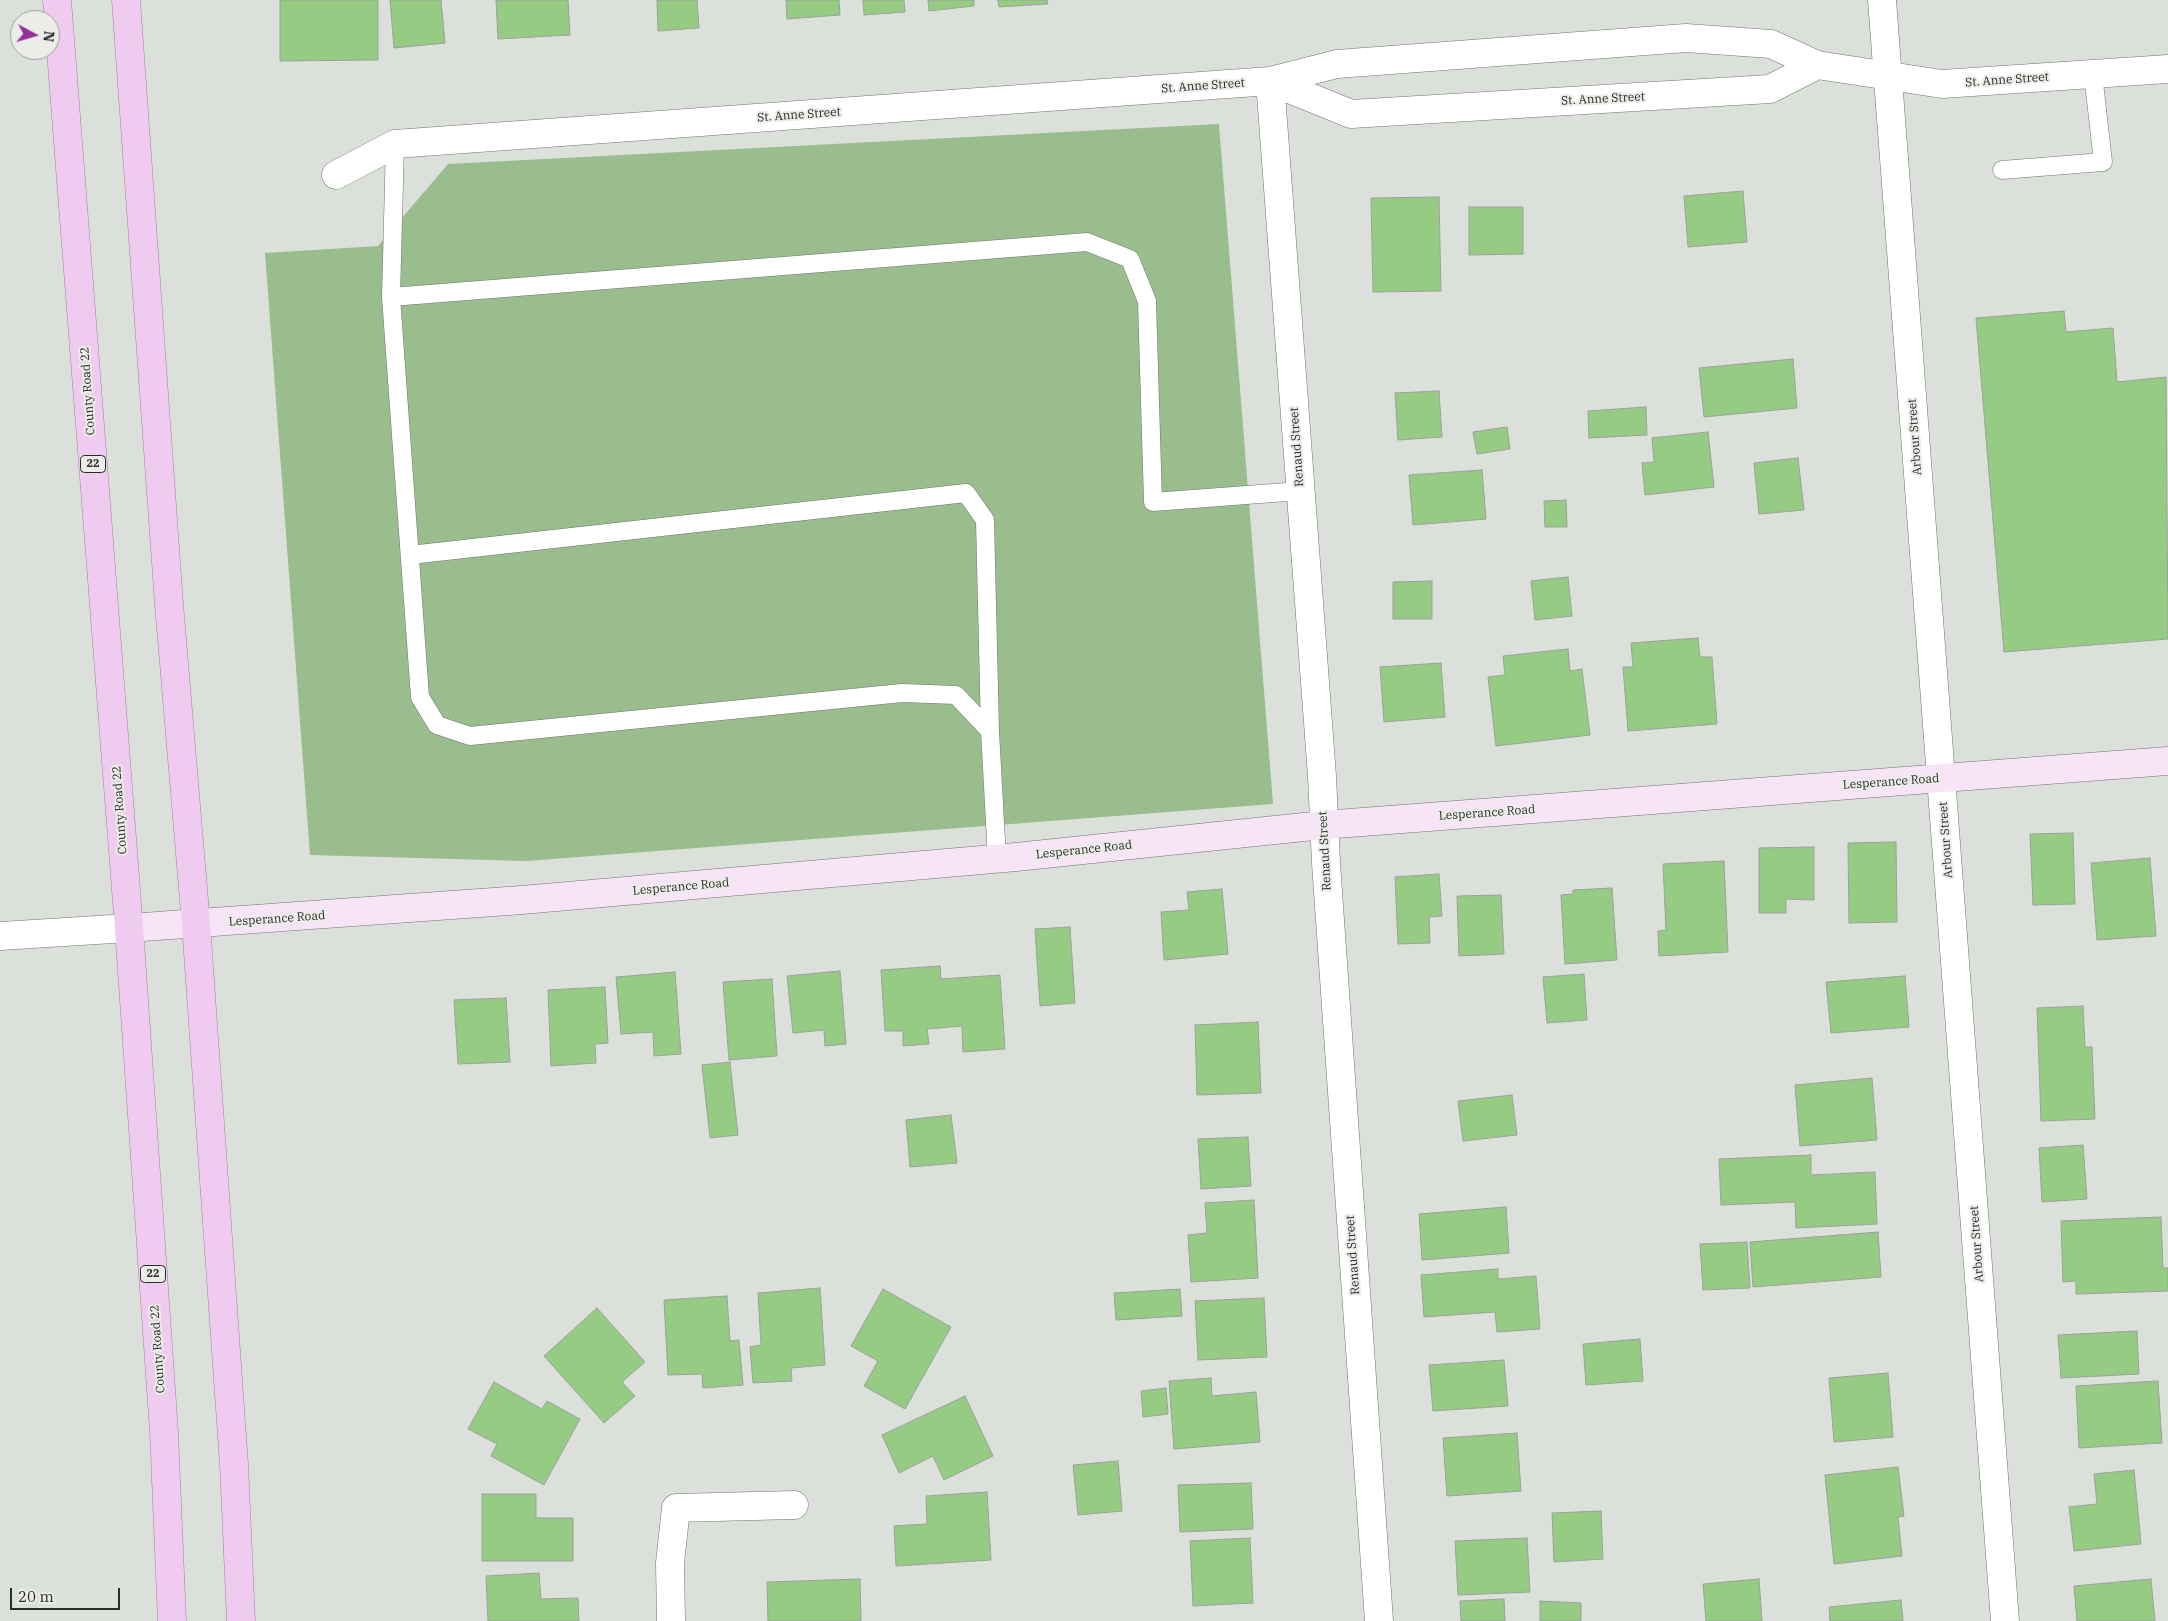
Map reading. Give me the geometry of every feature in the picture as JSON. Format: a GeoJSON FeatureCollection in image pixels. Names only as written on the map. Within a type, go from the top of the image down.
{"type":"FeatureCollection","features":[{"type":"Feature","properties":{"kind":"main road","name":"County Road 22"},"geometry":{"type":"LineString","coordinates":[[57,0],[129,928],[164,1432],[172,1621]]}},
{"type":"Feature","properties":{"kind":"main road"},"geometry":{"type":"LineString","coordinates":[[126,0],[169,594],[196,924],[233,1456],[241,1621]]}},
{"type":"Feature","properties":{"kind":"main road","name":"Lesperance Road"},"geometry":{"type":"LineString","coordinates":[[129,928],[522,900],[997,859],[1323,825],[2168,761]]}},
{"type":"Feature","properties":{"kind":"street","name":"Arbour Street"},"geometry":{"type":"LineString","coordinates":[[1882,0],[2005,1621]]}},
{"type":"Feature","properties":{"kind":"street","name":"St. Anne Street"},"geometry":{"type":"LineString","coordinates":[[336,175],[395,144],[1270,81],[1337,64],[1686,38],[1771,44],[1817,66],[1942,84],[2168,69]]}},
{"type":"Feature","properties":{"kind":"street","name":"St. Anne Street"},"geometry":{"type":"LineString","coordinates":[[1270,81],[1351,114],[1770,89],[1817,66]]}},
{"type":"Feature","properties":{"kind":"street","name":"Renaud Street"},"geometry":{"type":"LineString","coordinates":[[1270,81],[1322,776],[1323,825],[1379,1621]]}},
{"type":"Feature","properties":{"kind":"street","name":"Lesperance Road"},"geometry":{"type":"LineString","coordinates":[[0,936],[129,928]]}},
{"type":"Feature","properties":{"kind":"street"},"geometry":{"type":"LineString","coordinates":[[670,1621],[670,1563],[676,1508],[794,1505]]}},
{"type":"Feature","properties":{"kind":"lane"},"geometry":{"type":"LineString","coordinates":[[2002,170],[2103,162],[2093,74]]}},
{"type":"Feature","properties":{"kind":"lane"},"geometry":{"type":"LineString","coordinates":[[395,144],[391,297],[420,697],[437,725],[470,736],[902,693],[956,695],[990,731]]}},
{"type":"Feature","properties":{"kind":"lane"},"geometry":{"type":"LineString","coordinates":[[391,297],[1087,242],[1130,259],[1147,301],[1153,502],[1300,491]]}},
{"type":"Feature","properties":{"kind":"lane"},"geometry":{"type":"LineString","coordinates":[[410,555],[966,494],[985,520],[990,731],[997,859]]}},
{"type":"Feature","properties":{"kind":"green space"},"geometry":{"type":"Polygon","coordinates":[[[1219,124],[1273,804],[526,861],[310,855],[265,253],[378,246],[448,164],[1219,124]]]}},
{"type":"Feature","properties":{"kind":"building"},"geometry":{"type":"Polygon","coordinates":[[[280,0],[378,0],[378,60],[280,61],[280,0]]]}},
{"type":"Feature","properties":{"kind":"building"},"geometry":{"type":"Polygon","coordinates":[[[390,0],[441,0],[445,43],[394,48],[390,0]]]}},
{"type":"Feature","properties":{"kind":"building"},"geometry":{"type":"Polygon","coordinates":[[[496,0],[568,0],[570,35],[498,39],[496,0]]]}},
{"type":"Feature","properties":{"kind":"building"},"geometry":{"type":"Polygon","coordinates":[[[657,0],[697,0],[699,28],[658,31],[657,0]]]}},
{"type":"Feature","properties":{"kind":"building"},"geometry":{"type":"Polygon","coordinates":[[[786,0],[839,0],[840,15],[787,19],[786,0]]]}},
{"type":"Feature","properties":{"kind":"building"},"geometry":{"type":"Polygon","coordinates":[[[863,0],[904,0],[905,12],[864,15],[863,0]]]}},
{"type":"Feature","properties":{"kind":"building"},"geometry":{"type":"Polygon","coordinates":[[[928,0],[974,0],[974,6],[929,11],[928,0]]]}},
{"type":"Feature","properties":{"kind":"building"},"geometry":{"type":"Polygon","coordinates":[[[998,0],[1047,0],[1048,4],[999,7],[998,0]]]}},
{"type":"Feature","properties":{"kind":"building"},"geometry":{"type":"Polygon","coordinates":[[[1743,191],[1747,242],[1688,247],[1684,196],[1743,191]]]}},
{"type":"Feature","properties":{"kind":"building"},"geometry":{"type":"Polygon","coordinates":[[[1439,197],[1441,291],[1373,292],[1371,198],[1439,197]]]}},
{"type":"Feature","properties":{"kind":"building"},"geometry":{"type":"Polygon","coordinates":[[[1469,207],[1523,207],[1523,254],[1469,255],[1469,207]]]}},
{"type":"Feature","properties":{"kind":"building"},"geometry":{"type":"Polygon","coordinates":[[[2064,311],[2066,332],[2113,328],[2117,382],[2166,377],[2168,639],[2004,652],[1976,318],[2064,311]]]}},
{"type":"Feature","properties":{"kind":"building"},"geometry":{"type":"Polygon","coordinates":[[[1793,359],[1797,408],[1704,417],[1699,368],[1793,359]]]}},
{"type":"Feature","properties":{"kind":"building"},"geometry":{"type":"Polygon","coordinates":[[[1439,391],[1442,437],[1398,440],[1395,393],[1439,391]]]}},
{"type":"Feature","properties":{"kind":"building"},"geometry":{"type":"Polygon","coordinates":[[[1646,407],[1647,435],[1589,438],[1588,411],[1646,407]]]}},
{"type":"Feature","properties":{"kind":"building"},"geometry":{"type":"Polygon","coordinates":[[[1507,427],[1510,449],[1477,454],[1473,432],[1507,427]]]}},
{"type":"Feature","properties":{"kind":"building"},"geometry":{"type":"Polygon","coordinates":[[[1708,432],[1714,487],[1645,495],[1642,463],[1654,462],[1652,438],[1708,432]]]}},
{"type":"Feature","properties":{"kind":"building"},"geometry":{"type":"Polygon","coordinates":[[[1798,458],[1804,510],[1759,514],[1754,463],[1798,458]]]}},
{"type":"Feature","properties":{"kind":"building"},"geometry":{"type":"Polygon","coordinates":[[[1482,470],[1486,519],[1413,525],[1409,475],[1482,470]]]}},
{"type":"Feature","properties":{"kind":"building"},"geometry":{"type":"Polygon","coordinates":[[[1566,500],[1567,527],[1545,527],[1544,501],[1566,500]]]}},
{"type":"Feature","properties":{"kind":"building"},"geometry":{"type":"Polygon","coordinates":[[[1568,577],[1572,616],[1535,620],[1531,581],[1568,577]]]}},
{"type":"Feature","properties":{"kind":"building"},"geometry":{"type":"Polygon","coordinates":[[[1432,581],[1432,619],[1393,619],[1393,582],[1432,581]]]}},
{"type":"Feature","properties":{"kind":"building"},"geometry":{"type":"Polygon","coordinates":[[[1698,638],[1700,657],[1712,657],[1717,724],[1628,731],[1623,667],[1633,667],[1631,643],[1698,638]]]}},
{"type":"Feature","properties":{"kind":"building"},"geometry":{"type":"Polygon","coordinates":[[[1568,649],[1570,671],[1582,669],[1590,735],[1496,746],[1488,677],[1505,675],[1503,656],[1568,649]]]}},
{"type":"Feature","properties":{"kind":"building"},"geometry":{"type":"Polygon","coordinates":[[[1441,663],[1445,717],[1384,722],[1380,667],[1441,663]]]}},
{"type":"Feature","properties":{"kind":"building"},"geometry":{"type":"Polygon","coordinates":[[[2073,833],[2075,904],[2033,905],[2030,834],[2073,833]]]}},
{"type":"Feature","properties":{"kind":"building"},"geometry":{"type":"Polygon","coordinates":[[[1896,842],[1897,922],[1849,923],[1848,843],[1896,842]]]}},
{"type":"Feature","properties":{"kind":"building"},"geometry":{"type":"Polygon","coordinates":[[[1814,847],[1814,900],[1786,899],[1786,913],[1759,913],[1759,848],[1814,847]]]}},
{"type":"Feature","properties":{"kind":"building"},"geometry":{"type":"Polygon","coordinates":[[[2150,858],[2156,936],[2097,940],[2091,863],[2150,858]]]}},
{"type":"Feature","properties":{"kind":"building"},"geometry":{"type":"Polygon","coordinates":[[[1724,861],[1728,952],[1659,956],[1658,931],[1666,930],[1663,864],[1724,861]]]}},
{"type":"Feature","properties":{"kind":"building"},"geometry":{"type":"Polygon","coordinates":[[[1439,874],[1442,916],[1429,917],[1430,943],[1398,944],[1395,877],[1439,874]]]}},
{"type":"Feature","properties":{"kind":"building"},"geometry":{"type":"Polygon","coordinates":[[[1612,888],[1617,960],[1565,964],[1561,895],[1573,894],[1573,890],[1612,888]]]}},
{"type":"Feature","properties":{"kind":"building"},"geometry":{"type":"Polygon","coordinates":[[[1222,889],[1228,954],[1164,960],[1161,912],[1189,910],[1187,892],[1222,889]]]}},
{"type":"Feature","properties":{"kind":"building"},"geometry":{"type":"Polygon","coordinates":[[[1501,895],[1504,954],[1459,956],[1457,896],[1501,895]]]}},
{"type":"Feature","properties":{"kind":"building"},"geometry":{"type":"Polygon","coordinates":[[[1070,927],[1075,1003],[1040,1006],[1035,929],[1070,927]]]}},
{"type":"Feature","properties":{"kind":"building"},"geometry":{"type":"Polygon","coordinates":[[[940,966],[941,979],[1000,975],[1005,1049],[963,1052],[962,1026],[927,1029],[929,1044],[903,1046],[903,1031],[885,1031],[881,970],[940,966]]]}},
{"type":"Feature","properties":{"kind":"building"},"geometry":{"type":"Polygon","coordinates":[[[840,971],[846,1044],[825,1046],[824,1030],[793,1033],[787,976],[840,971]]]}},
{"type":"Feature","properties":{"kind":"building"},"geometry":{"type":"Polygon","coordinates":[[[675,972],[681,1054],[654,1056],[653,1032],[621,1034],[616,977],[675,972]]]}},
{"type":"Feature","properties":{"kind":"building"},"geometry":{"type":"Polygon","coordinates":[[[1584,974],[1587,1020],[1547,1023],[1543,977],[1584,974]]]}},
{"type":"Feature","properties":{"kind":"building"},"geometry":{"type":"Polygon","coordinates":[[[1905,976],[1909,1027],[1831,1033],[1826,982],[1905,976]]]}},
{"type":"Feature","properties":{"kind":"building"},"geometry":{"type":"Polygon","coordinates":[[[772,979],[777,1056],[729,1060],[723,982],[772,979]]]}},
{"type":"Feature","properties":{"kind":"building"},"geometry":{"type":"Polygon","coordinates":[[[605,987],[608,1043],[595,1044],[596,1063],[551,1066],[548,990],[605,987]]]}},
{"type":"Feature","properties":{"kind":"building"},"geometry":{"type":"Polygon","coordinates":[[[506,998],[510,1062],[458,1064],[454,1000],[506,998]]]}},
{"type":"Feature","properties":{"kind":"building"},"geometry":{"type":"Polygon","coordinates":[[[2083,1006],[2085,1047],[2092,1047],[2095,1119],[2041,1121],[2037,1008],[2083,1006]]]}},
{"type":"Feature","properties":{"kind":"building"},"geometry":{"type":"Polygon","coordinates":[[[1258,1022],[1261,1093],[1197,1095],[1195,1025],[1258,1022]]]}},
{"type":"Feature","properties":{"kind":"building"},"geometry":{"type":"Polygon","coordinates":[[[730,1062],[738,1135],[710,1138],[702,1065],[730,1062]]]}},
{"type":"Feature","properties":{"kind":"building"},"geometry":{"type":"Polygon","coordinates":[[[1872,1078],[1877,1140],[1800,1146],[1795,1085],[1872,1078]]]}},
{"type":"Feature","properties":{"kind":"building"},"geometry":{"type":"Polygon","coordinates":[[[1512,1095],[1517,1135],[1463,1141],[1458,1101],[1512,1095]]]}},
{"type":"Feature","properties":{"kind":"building"},"geometry":{"type":"Polygon","coordinates":[[[951,1115],[957,1163],[910,1167],[906,1120],[951,1115]]]}},
{"type":"Feature","properties":{"kind":"building"},"geometry":{"type":"Polygon","coordinates":[[[1248,1137],[1251,1186],[1201,1189],[1198,1139],[1248,1137]]]}},
{"type":"Feature","properties":{"kind":"building"},"geometry":{"type":"Polygon","coordinates":[[[2083,1145],[2087,1199],[2042,1202],[2039,1148],[2083,1145]]]}},
{"type":"Feature","properties":{"kind":"building"},"geometry":{"type":"Polygon","coordinates":[[[1811,1155],[1811,1175],[1875,1172],[1877,1224],[1796,1228],[1795,1202],[1721,1205],[1719,1159],[1811,1155]]]}},
{"type":"Feature","properties":{"kind":"building"},"geometry":{"type":"Polygon","coordinates":[[[1254,1200],[1258,1278],[1191,1282],[1188,1235],[1207,1233],[1205,1203],[1254,1200]]]}},
{"type":"Feature","properties":{"kind":"building"},"geometry":{"type":"Polygon","coordinates":[[[1506,1207],[1509,1253],[1422,1260],[1419,1214],[1506,1207]]]}},
{"type":"Feature","properties":{"kind":"building"},"geometry":{"type":"Polygon","coordinates":[[[2161,1217],[2163,1268],[2168,1268],[2168,1291],[2076,1294],[2076,1281],[2063,1282],[2061,1221],[2161,1217]]]}},
{"type":"Feature","properties":{"kind":"building"},"geometry":{"type":"Polygon","coordinates":[[[1878,1232],[1881,1277],[1753,1287],[1750,1242],[1878,1232]]]}},
{"type":"Feature","properties":{"kind":"building"},"geometry":{"type":"Polygon","coordinates":[[[1747,1242],[1750,1288],[1703,1290],[1700,1244],[1747,1242]]]}},
{"type":"Feature","properties":{"kind":"building"},"geometry":{"type":"Polygon","coordinates":[[[1498,1269],[1498,1279],[1536,1276],[1540,1329],[1497,1332],[1495,1312],[1424,1317],[1421,1275],[1498,1269]]]}},
{"type":"Feature","properties":{"kind":"building"},"geometry":{"type":"Polygon","coordinates":[[[820,1288],[825,1365],[791,1368],[792,1381],[753,1383],[750,1347],[761,1345],[758,1293],[820,1288]]]}},
{"type":"Feature","properties":{"kind":"building"},"geometry":{"type":"Polygon","coordinates":[[[883,1289],[951,1327],[905,1409],[864,1386],[878,1361],[851,1346],[883,1289]]]}},
{"type":"Feature","properties":{"kind":"building"},"geometry":{"type":"Polygon","coordinates":[[[1180,1289],[1182,1316],[1116,1320],[1114,1293],[1180,1289]]]}},
{"type":"Feature","properties":{"kind":"building"},"geometry":{"type":"Polygon","coordinates":[[[727,1296],[730,1341],[739,1340],[743,1385],[703,1388],[702,1374],[668,1375],[664,1300],[727,1296]]]}},
{"type":"Feature","properties":{"kind":"building"},"geometry":{"type":"Polygon","coordinates":[[[1264,1298],[1267,1357],[1198,1360],[1195,1301],[1264,1298]]]}},
{"type":"Feature","properties":{"kind":"building"},"geometry":{"type":"Polygon","coordinates":[[[597,1308],[645,1362],[622,1382],[635,1396],[604,1423],[544,1356],[597,1308]]]}},
{"type":"Feature","properties":{"kind":"building"},"geometry":{"type":"Polygon","coordinates":[[[2137,1331],[2139,1374],[2061,1378],[2058,1335],[2137,1331]]]}},
{"type":"Feature","properties":{"kind":"building"},"geometry":{"type":"Polygon","coordinates":[[[1640,1339],[1643,1381],[1586,1385],[1583,1344],[1640,1339]]]}},
{"type":"Feature","properties":{"kind":"building"},"geometry":{"type":"Polygon","coordinates":[[[1504,1360],[1508,1406],[1433,1411],[1429,1365],[1504,1360]]]}},
{"type":"Feature","properties":{"kind":"building"},"geometry":{"type":"Polygon","coordinates":[[[1888,1373],[1893,1437],[1834,1442],[1829,1378],[1888,1373]]]}},
{"type":"Feature","properties":{"kind":"building"},"geometry":{"type":"Polygon","coordinates":[[[1211,1378],[1212,1396],[1256,1392],[1260,1442],[1174,1449],[1169,1381],[1211,1378]]]}},
{"type":"Feature","properties":{"kind":"building"},"geometry":{"type":"Polygon","coordinates":[[[2158,1381],[2162,1443],[2079,1448],[2076,1386],[2158,1381]]]}},
{"type":"Feature","properties":{"kind":"building"},"geometry":{"type":"Polygon","coordinates":[[[494,1382],[542,1409],[547,1401],[580,1419],[544,1485],[491,1456],[497,1444],[468,1429],[494,1382]]]}},
{"type":"Feature","properties":{"kind":"building"},"geometry":{"type":"Polygon","coordinates":[[[1166,1388],[1168,1414],[1143,1417],[1141,1391],[1166,1388]]]}},
{"type":"Feature","properties":{"kind":"building"},"geometry":{"type":"Polygon","coordinates":[[[965,1396],[993,1456],[944,1480],[933,1456],[899,1473],[882,1435],[965,1396]]]}},
{"type":"Feature","properties":{"kind":"building"},"geometry":{"type":"Polygon","coordinates":[[[1517,1433],[1521,1491],[1447,1496],[1443,1438],[1517,1433]]]}},
{"type":"Feature","properties":{"kind":"building"},"geometry":{"type":"Polygon","coordinates":[[[1118,1461],[1122,1511],[1078,1515],[1073,1465],[1118,1461]]]}},
{"type":"Feature","properties":{"kind":"building"},"geometry":{"type":"Polygon","coordinates":[[[1898,1467],[1904,1516],[1898,1517],[1902,1556],[1834,1564],[1825,1475],[1898,1467]]]}},
{"type":"Feature","properties":{"kind":"building"},"geometry":{"type":"Polygon","coordinates":[[[2134,1470],[2141,1544],[2074,1551],[2069,1507],[2097,1504],[2094,1474],[2134,1470]]]}},
{"type":"Feature","properties":{"kind":"building"},"geometry":{"type":"Polygon","coordinates":[[[1251,1483],[1253,1529],[1180,1532],[1178,1485],[1251,1483]]]}},
{"type":"Feature","properties":{"kind":"building"},"geometry":{"type":"Polygon","coordinates":[[[987,1492],[991,1560],[896,1566],[894,1526],[927,1524],[926,1496],[987,1492]]]}},
{"type":"Feature","properties":{"kind":"building"},"geometry":{"type":"Polygon","coordinates":[[[482,1494],[536,1494],[536,1518],[573,1518],[573,1561],[482,1561],[482,1494]]]}},
{"type":"Feature","properties":{"kind":"building"},"geometry":{"type":"Polygon","coordinates":[[[1601,1511],[1603,1559],[1554,1562],[1552,1513],[1601,1511]]]}},
{"type":"Feature","properties":{"kind":"building"},"geometry":{"type":"Polygon","coordinates":[[[1250,1538],[1253,1603],[1193,1606],[1190,1541],[1250,1538]]]}},
{"type":"Feature","properties":{"kind":"building"},"geometry":{"type":"Polygon","coordinates":[[[1527,1538],[1530,1592],[1458,1595],[1455,1541],[1527,1538]]]}},
{"type":"Feature","properties":{"kind":"building"},"geometry":{"type":"Polygon","coordinates":[[[539,1573],[541,1599],[578,1598],[579,1621],[488,1621],[486,1576],[539,1573]]]}},
{"type":"Feature","properties":{"kind":"building"},"geometry":{"type":"Polygon","coordinates":[[[860,1579],[861,1621],[768,1621],[767,1582],[860,1579]]]}},
{"type":"Feature","properties":{"kind":"building"},"geometry":{"type":"Polygon","coordinates":[[[1759,1579],[1762,1621],[1706,1621],[1703,1584],[1759,1579]]]}},
{"type":"Feature","properties":{"kind":"building"},"geometry":{"type":"Polygon","coordinates":[[[2151,1579],[2155,1621],[2077,1621],[2074,1586],[2151,1579]]]}},
{"type":"Feature","properties":{"kind":"building"},"geometry":{"type":"Polygon","coordinates":[[[1504,1599],[1505,1621],[1461,1621],[1460,1601],[1504,1599]]]}},
{"type":"Feature","properties":{"kind":"building"},"geometry":{"type":"Polygon","coordinates":[[[1901,1600],[1903,1621],[1830,1621],[1829,1607],[1901,1600]]]}},
{"type":"Feature","properties":{"kind":"building"},"geometry":{"type":"Polygon","coordinates":[[[1540,1601],[1581,1603],[1581,1621],[1540,1621],[1540,1601]]]}}]}
